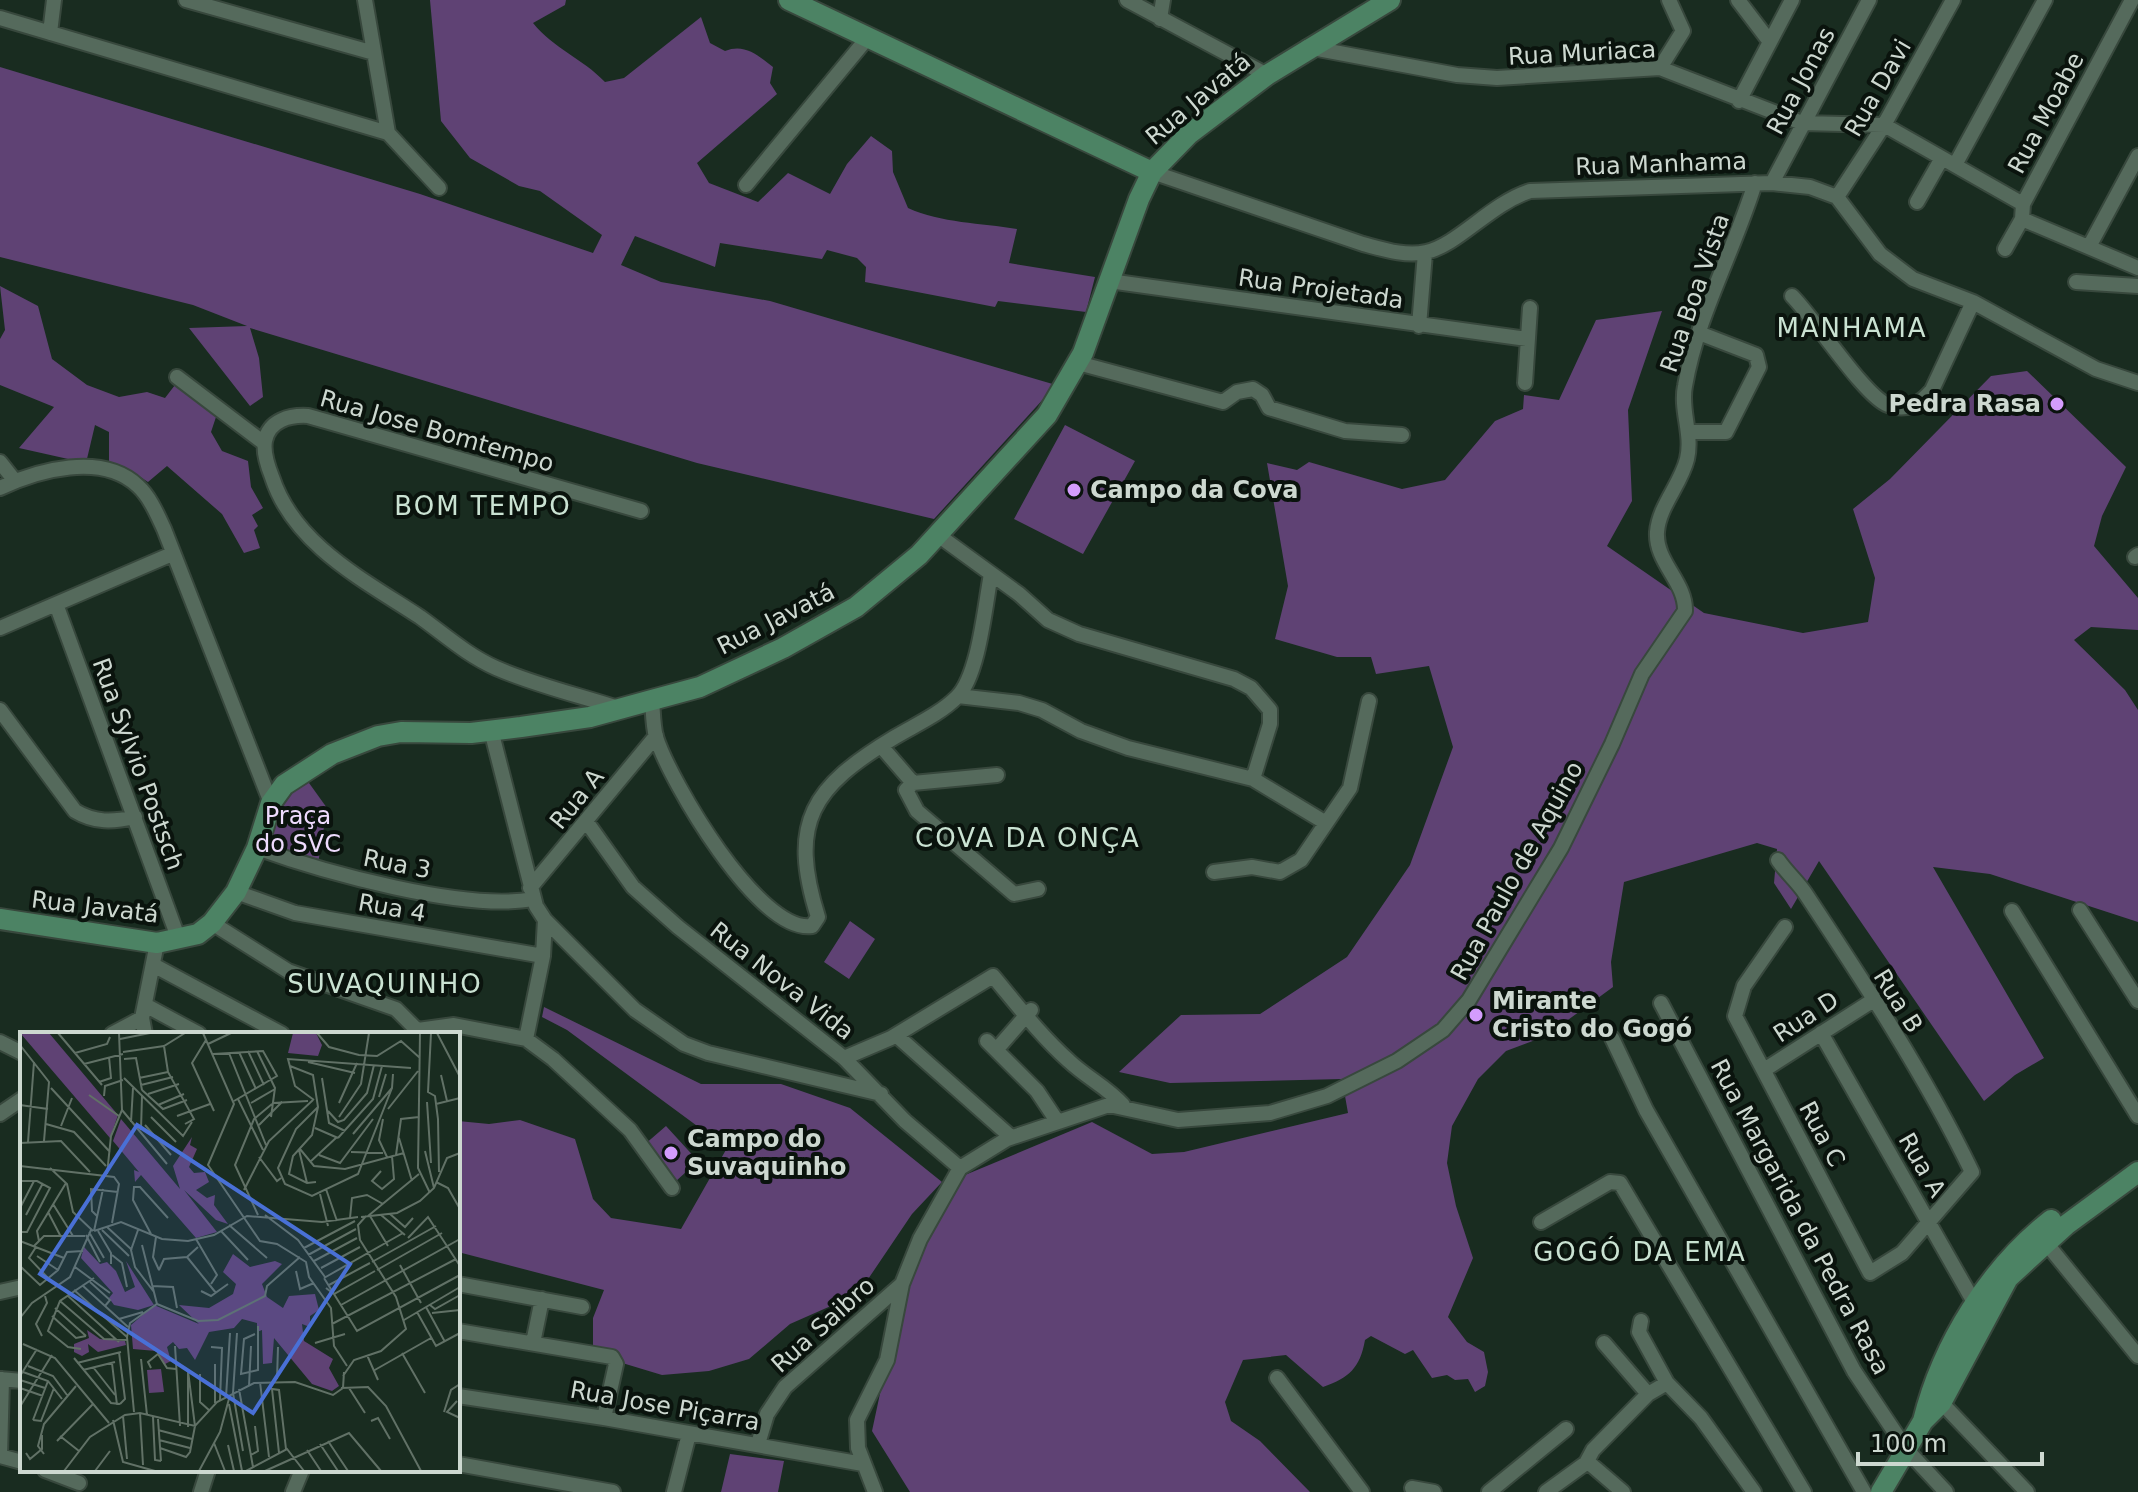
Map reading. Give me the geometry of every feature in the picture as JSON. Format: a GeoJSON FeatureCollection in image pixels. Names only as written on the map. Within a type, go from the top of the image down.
{"type":"FeatureCollection","features":[{"type":"Feature","properties":{"kind":"street"},"geometry":{"type":"LineString","coordinates":[[40,0],[51,25]]}},
{"type":"Feature","properties":{"kind":"street"},"geometry":{"type":"LineString","coordinates":[[51,25],[54,0]]}},
{"type":"Feature","properties":{"kind":"street"},"geometry":{"type":"LineString","coordinates":[[186,0],[374,53]]}},
{"type":"Feature","properties":{"kind":"street"},"geometry":{"type":"LineString","coordinates":[[365,0],[388,133]]}},
{"type":"Feature","properties":{"kind":"street"},"geometry":{"type":"LineString","coordinates":[[789,0],[1152,172],[1363,244],[1398,252],[1425,253],[1419,326]]}},
{"type":"Feature","properties":{"kind":"street"},"geometry":{"type":"LineString","coordinates":[[1127,0],[1267,75]]}},
{"type":"Feature","properties":{"kind":"street"},"geometry":{"type":"LineString","coordinates":[[1160,19],[1163,0]]}},
{"type":"Feature","properties":{"kind":"street","name":"Rua Javatá"},"geometry":{"type":"LineString","coordinates":[[0,919],[157,943],[198,934],[212,923],[236,892],[257,848],[271,803],[284,785],[306,768],[354,743],[401,732],[450,734],[590,717],[700,687],[783,648],[856,607],[889,583],[938,535],[1047,415],[1078,363],[1152,172],[1189,134],[1267,75],[1307,47],[1390,0]]}},
{"type":"Feature","properties":{"kind":"street"},"geometry":{"type":"LineString","coordinates":[[1660,68],[1683,31],[1669,0]]}},
{"type":"Feature","properties":{"kind":"street"},"geometry":{"type":"LineString","coordinates":[[1738,0],[1770,42]]}},
{"type":"Feature","properties":{"kind":"street"},"geometry":{"type":"LineString","coordinates":[[1739,101],[1792,0]]}},
{"type":"Feature","properties":{"kind":"street","name":"Rua Jonas"},"geometry":{"type":"LineString","coordinates":[[1772,183],[1869,0]]}},
{"type":"Feature","properties":{"kind":"street","name":"Rua Davi"},"geometry":{"type":"LineString","coordinates":[[1837,197],[1884,125],[1953,0]]}},
{"type":"Feature","properties":{"kind":"street"},"geometry":{"type":"LineString","coordinates":[[1917,202],[1949,162],[2045,0]]}},
{"type":"Feature","properties":{"kind":"street","name":"Rua Moabe"},"geometry":{"type":"LineString","coordinates":[[2005,249],[2132,0]]}},
{"type":"Feature","properties":{"kind":"street"},"geometry":{"type":"LineString","coordinates":[[0,18],[51,25],[388,133],[439,188]]}},
{"type":"Feature","properties":{"kind":"street"},"geometry":{"type":"LineString","coordinates":[[746,185],[869,36]]}},
{"type":"Feature","properties":{"kind":"street","name":"Rua Muriaca"},"geometry":{"type":"LineString","coordinates":[[1307,47],[1429,71],[1497,78],[1660,68],[1802,123],[1884,125],[1949,162],[2022,212],[2138,268]]}},
{"type":"Feature","properties":{"kind":"street"},"geometry":{"type":"LineString","coordinates":[[2090,245],[2138,156]]}},
{"type":"Feature","properties":{"kind":"street","name":"Rua Boa Vista"},"geometry":{"type":"LineString","coordinates":[[1660,555],[1659,522],[1686,462],[1685,386],[1699,333],[1755,183]]}},
{"type":"Feature","properties":{"kind":"street","name":"Rua Manhama"},"geometry":{"type":"LineString","coordinates":[[1425,253],[1447,243],[1493,207],[1530,191],[1772,183],[1810,187],[1837,197]]}},
{"type":"Feature","properties":{"kind":"street"},"geometry":{"type":"LineString","coordinates":[[1837,197],[1892,265],[1923,284],[1973,302],[2096,369],[2138,383]]}},
{"type":"Feature","properties":{"kind":"street","name":"Rua Projetada"},"geometry":{"type":"LineString","coordinates":[[1109,281],[1527,339]]}},
{"type":"Feature","properties":{"kind":"street"},"geometry":{"type":"LineString","coordinates":[[2076,282],[2138,286]]}},
{"type":"Feature","properties":{"kind":"street"},"geometry":{"type":"LineString","coordinates":[[1792,296],[1813,317],[1872,394],[1886,405],[1899,407],[1922,401],[1932,390],[1973,302]]}},
{"type":"Feature","properties":{"kind":"street"},"geometry":{"type":"LineString","coordinates":[[1525,383],[1530,308]]}},
{"type":"Feature","properties":{"kind":"street"},"geometry":{"type":"LineString","coordinates":[[1688,432],[1726,432],[1759,367],[1756,355],[1744,348],[1699,333]]}},
{"type":"Feature","properties":{"kind":"street"},"geometry":{"type":"LineString","coordinates":[[1078,363],[1223,402],[1237,392],[1253,389],[1262,395],[1269,408],[1345,431],[1402,435]]}},
{"type":"Feature","properties":{"kind":"street"},"geometry":{"type":"LineString","coordinates":[[177,377],[264,443],[275,486],[292,517],[319,547],[467,654],[497,669],[619,709]]}},
{"type":"Feature","properties":{"kind":"street","name":"Rua Jose Bomtempo"},"geometry":{"type":"LineString","coordinates":[[264,443],[268,432],[283,419],[308,416],[641,511]]}},
{"type":"Feature","properties":{"kind":"street"},"geometry":{"type":"LineString","coordinates":[[0,462],[15,481]]}},
{"type":"Feature","properties":{"kind":"street"},"geometry":{"type":"LineString","coordinates":[[0,488],[51,468],[72,467],[126,477],[146,495],[271,803]]}},
{"type":"Feature","properties":{"kind":"street"},"geometry":{"type":"LineString","coordinates":[[938,535],[1048,620],[1079,634],[1234,679],[1251,688],[1270,710],[1270,724],[1253,779]]}},
{"type":"Feature","properties":{"kind":"street"},"geometry":{"type":"LineString","coordinates":[[0,628],[172,554]]}},
{"type":"Feature","properties":{"kind":"street","name":"Rua Paulo de Aquino"},"geometry":{"type":"LineString","coordinates":[[1123,1105],[1159,1119],[1270,1113],[1327,1096],[1397,1061],[1443,1030],[1469,1000],[1561,848],[1642,674],[1685,611],[1685,599],[1660,555]]}},
{"type":"Feature","properties":{"kind":"street"},"geometry":{"type":"LineString","coordinates":[[652,700],[656,736],[716,850],[751,891],[803,927],[812,926],[818,917],[804,863],[803,840],[809,819],[838,780],[881,746],[958,696],[970,672],[991,574]]}},
{"type":"Feature","properties":{"kind":"street","name":"Rua Sylvio Postsch"},"geometry":{"type":"LineString","coordinates":[[56,604],[179,940]]}},
{"type":"Feature","properties":{"kind":"street"},"geometry":{"type":"LineString","coordinates":[[958,696],[1019,703],[1128,748],[1253,779],[1326,823]]}},
{"type":"Feature","properties":{"kind":"street"},"geometry":{"type":"LineString","coordinates":[[1214,872],[1252,867],[1280,872],[1292,868],[1310,849],[1350,788],[1369,701]]}},
{"type":"Feature","properties":{"kind":"street"},"geometry":{"type":"LineString","coordinates":[[0,710],[75,811],[87,818],[113,822],[135,817]]}},
{"type":"Feature","properties":{"kind":"street"},"geometry":{"type":"LineString","coordinates":[[491,730],[532,893],[545,920],[635,1010],[676,1040],[708,1053],[881,1094]]}},
{"type":"Feature","properties":{"kind":"street","name":"Rua A"},"geometry":{"type":"LineString","coordinates":[[532,893],[656,736]]}},
{"type":"Feature","properties":{"kind":"street"},"geometry":{"type":"LineString","coordinates":[[881,746],[913,783]]}},
{"type":"Feature","properties":{"kind":"street"},"geometry":{"type":"LineString","coordinates":[[997,775],[913,783],[906,790],[917,811],[1014,894],[1038,889]]}},
{"type":"Feature","properties":{"kind":"street","name":"Rua Nova Vida"},"geometry":{"type":"LineString","coordinates":[[586,821],[633,887],[678,927],[844,1058],[905,1121],[960,1168]]}},
{"type":"Feature","properties":{"kind":"street","name":"Rua 3"},"geometry":{"type":"LineString","coordinates":[[257,848],[345,876],[445,895],[501,903],[532,893]]}},
{"type":"Feature","properties":{"kind":"street","name":"Rua B"},"geometry":{"type":"LineString","coordinates":[[1778,860],[1803,890],[1949,1126],[1972,1172],[1929,1221]]}},
{"type":"Feature","properties":{"kind":"street","name":"Rua 4"},"geometry":{"type":"LineString","coordinates":[[236,892],[295,913],[543,956]]}},
{"type":"Feature","properties":{"kind":"street"},"geometry":{"type":"LineString","coordinates":[[2080,910],[2138,1001]]}},
{"type":"Feature","properties":{"kind":"street"},"geometry":{"type":"LineString","coordinates":[[2012,911],[2138,1116]]}},
{"type":"Feature","properties":{"kind":"street"},"geometry":{"type":"LineString","coordinates":[[526,1039],[543,956],[545,920]]}},
{"type":"Feature","properties":{"kind":"street"},"geometry":{"type":"LineString","coordinates":[[212,923],[288,971],[396,1009],[419,1032],[454,1025],[526,1039],[553,1059],[630,1130],[672,1188]]}},
{"type":"Feature","properties":{"kind":"street","name":"Rua C"},"geometry":{"type":"LineString","coordinates":[[1785,927],[1744,986],[1735,1016],[1870,1273],[1902,1253],[1929,1221]]}},
{"type":"Feature","properties":{"kind":"street"},"geometry":{"type":"LineString","coordinates":[[145,1032],[143,1011],[155,966],[157,943]]}},
{"type":"Feature","properties":{"kind":"street"},"geometry":{"type":"LineString","coordinates":[[155,966],[278,1032]]}},
{"type":"Feature","properties":{"kind":"street"},"geometry":{"type":"LineString","coordinates":[[844,1058],[896,1035],[993,976],[1029,1012],[1052,1046],[1109,1089],[1123,1105]]}},
{"type":"Feature","properties":{"kind":"street","name":"Rua D"},"geometry":{"type":"LineString","coordinates":[[1764,1070],[1872,1001]]}},
{"type":"Feature","properties":{"kind":"street","name":"Rua Margarida da Pedra Rasa"},"geometry":{"type":"LineString","coordinates":[[1661,1003],[1854,1371],[1906,1449],[1946,1492]]}},
{"type":"Feature","properties":{"kind":"street"},"geometry":{"type":"LineString","coordinates":[[115,1032],[143,1011]]}},
{"type":"Feature","properties":{"kind":"street"},"geometry":{"type":"LineString","coordinates":[[143,1011],[194,1032]]}},
{"type":"Feature","properties":{"kind":"street"},"geometry":{"type":"LineString","coordinates":[[1029,1012],[992,1045],[1037,1091],[1057,1121]]}},
{"type":"Feature","properties":{"kind":"street","name":"Rua A"},"geometry":{"type":"LineString","coordinates":[[1821,1033],[1980,1311]]}},
{"type":"Feature","properties":{"kind":"street"},"geometry":{"type":"LineString","coordinates":[[896,1035],[1011,1137]]}},
{"type":"Feature","properties":{"kind":"street"},"geometry":{"type":"LineString","coordinates":[[1612,1038],[1646,1110],[1864,1492]]}},
{"type":"Feature","properties":{"kind":"street"},"geometry":{"type":"LineString","coordinates":[[0,1042],[20,1052]]}},
{"type":"Feature","properties":{"kind":"street"},"geometry":{"type":"LineString","coordinates":[[0,1114],[20,1100]]}},
{"type":"Feature","properties":{"kind":"street"},"geometry":{"type":"LineString","coordinates":[[875,1492],[863,1464],[856,1433],[857,1420],[890,1351],[902,1284],[920,1239],[960,1168],[1011,1137],[1098,1107],[1123,1105]]}},
{"type":"Feature","properties":{"kind":"street"},"geometry":{"type":"LineString","coordinates":[[1881,1492],[1936,1397],[1980,1311],[1995,1272],[2135,1169]]}},
{"type":"Feature","properties":{"kind":"street"},"geometry":{"type":"LineString","coordinates":[[1541,1222],[1610,1182],[1620,1183],[1804,1492]]}},
{"type":"Feature","properties":{"kind":"street"},"geometry":{"type":"LineString","coordinates":[[2041,1237],[2138,1356]]}},
{"type":"Feature","properties":{"kind":"street"},"geometry":{"type":"LineString","coordinates":[[460,1284],[582,1307]]}},
{"type":"Feature","properties":{"kind":"street","name":"Rua Saibro"},"geometry":{"type":"LineString","coordinates":[[758,1444],[767,1414],[785,1387],[902,1284]]}},
{"type":"Feature","properties":{"kind":"street"},"geometry":{"type":"LineString","coordinates":[[0,1292],[20,1287]]}},
{"type":"Feature","properties":{"kind":"street"},"geometry":{"type":"LineString","coordinates":[[533,1343],[542,1299]]}},
{"type":"Feature","properties":{"kind":"street"},"geometry":{"type":"LineString","coordinates":[[1641,1321],[1639,1332],[1667,1383],[1701,1418],[1754,1492]]}},
{"type":"Feature","properties":{"kind":"street"},"geometry":{"type":"LineString","coordinates":[[460,1331],[607,1355],[616,1364],[604,1418]]}},
{"type":"Feature","properties":{"kind":"street"},"geometry":{"type":"LineString","coordinates":[[1604,1343],[1648,1394]]}},
{"type":"Feature","properties":{"kind":"street"},"geometry":{"type":"LineString","coordinates":[[1277,1378],[1362,1492]]}},
{"type":"Feature","properties":{"kind":"street"},"geometry":{"type":"LineString","coordinates":[[1,1379],[0,1456],[20,1461]]}},
{"type":"Feature","properties":{"kind":"street"},"geometry":{"type":"LineString","coordinates":[[1546,1492],[1588,1462],[1593,1450],[1648,1394],[1667,1383]]}},
{"type":"Feature","properties":{"kind":"street","name":"Rua Jose Piçarra"},"geometry":{"type":"LineString","coordinates":[[460,1396],[604,1418],[863,1464]]}},
{"type":"Feature","properties":{"kind":"street"},"geometry":{"type":"LineString","coordinates":[[1936,1397],[2027,1492]]}},
{"type":"Feature","properties":{"kind":"street"},"geometry":{"type":"LineString","coordinates":[[1489,1492],[1566,1429]]}},
{"type":"Feature","properties":{"kind":"street"},"geometry":{"type":"LineString","coordinates":[[674,1492],[689,1434]]}},
{"type":"Feature","properties":{"kind":"street"},"geometry":{"type":"LineString","coordinates":[[1588,1462],[1623,1492]]}},
{"type":"Feature","properties":{"kind":"street"},"geometry":{"type":"LineString","coordinates":[[460,1464],[613,1492]]}},
{"type":"Feature","properties":{"kind":"street"},"geometry":{"type":"LineString","coordinates":[[1893,1471],[1898,1492]]}},
{"type":"Feature","properties":{"kind":"street"},"geometry":{"type":"LineString","coordinates":[[51,1472],[79,1482]]}},
{"type":"Feature","properties":{"kind":"street"},"geometry":{"type":"LineString","coordinates":[[201,1492],[207,1472]]}},
{"type":"Feature","properties":{"kind":"street"},"geometry":{"type":"LineString","coordinates":[[293,1492],[301,1472]]}},
{"type":"Feature","properties":{"kind":"street"},"geometry":{"type":"LineString","coordinates":[[1412,1488],[1434,1492]]}},
{"type":"Feature","properties":{"kind":"green space"},"geometry":{"type":"Polygon","coordinates":[[[430,0],[566,0],[565,5],[533,23],[605,82],[624,78],[701,17],[710,43],[725,51],[738,48],[750,52],[773,67],[770,83],[777,94],[697,163],[709,183],[758,202],[788,173],[830,194],[847,164],[871,136],[892,151],[893,172],[908,208],[947,220],[1017,229],[1009,263],[1095,277],[1086,312],[998,301],[995,307],[865,282],[866,267],[857,258],[827,250],[822,259],[720,243],[715,267],[635,236],[621,265],[661,282],[770,301],[1056,385],[934,519],[697,463],[250,328],[259,358],[263,397],[250,406],[189,328],[247,326],[193,305],[0,257],[0,67],[420,194],[593,253],[602,235],[540,191],[519,186],[470,158],[441,121],[430,0]]]}},
{"type":"Feature","properties":{"kind":"green space"},"geometry":{"type":"Polygon","coordinates":[[[0,286],[38,306],[52,359],[87,385],[119,397],[147,392],[165,398],[175,385],[218,411],[211,432],[222,451],[248,461],[251,487],[263,508],[252,515],[258,526],[254,530],[260,548],[244,553],[222,514],[167,466],[148,482],[134,473],[109,468],[109,432],[95,425],[86,463],[19,448],[54,407],[0,385],[0,339],[5,330],[0,286]]]}},
{"type":"Feature","properties":{"kind":"green space"},"geometry":{"type":"Polygon","coordinates":[[[1662,311],[1628,410],[1632,501],[1607,546],[1704,613],[1803,633],[1868,622],[1875,578],[1853,509],[1890,479],[1991,376],[2027,371],[2126,467],[2102,516],[2094,546],[2138,598],[2138,630],[2091,627],[2074,640],[2125,690],[2138,710],[2138,922],[1990,874],[1933,867],[2044,1058],[2015,1075],[1984,1101],[1819,861],[1791,909],[1774,883],[1777,849],[1757,843],[1624,882],[1611,962],[1613,987],[1546,1036],[1506,1051],[1478,1079],[1452,1126],[1447,1163],[1456,1206],[1473,1258],[1448,1317],[1467,1342],[1484,1352],[1488,1372],[1485,1386],[1475,1392],[1468,1379],[1455,1380],[1447,1375],[1432,1378],[1413,1350],[1405,1354],[1371,1336],[1365,1340],[1352,1371],[1323,1387],[1286,1355],[1243,1360],[1225,1402],[1231,1421],[1260,1441],[1310,1492],[910,1492],[872,1431],[900,1300],[953,1180],[1092,1122],[1152,1154],[1184,1152],[1348,1113],[1342,1079],[1170,1083],[1119,1072],[1181,1015],[1260,1014],[1347,957],[1410,865],[1453,747],[1429,666],[1376,674],[1371,657],[1337,657],[1275,639],[1288,586],[1267,463],[1297,470],[1309,462],[1402,489],[1445,480],[1495,421],[1523,409],[1524,395],[1559,400],[1596,320],[1662,311]]]}},
{"type":"Feature","properties":{"kind":"green space","name":"Campo da Cova"},"geometry":{"type":"Polygon","coordinates":[[[1065,425],[1135,461],[1083,554],[1014,519],[1065,425]]]}},
{"type":"Feature","properties":{"kind":"green space","name":"Praça do SVC"},"geometry":{"type":"Polygon","coordinates":[[[304,776],[327,808],[318,864],[273,850],[273,829],[279,809],[289,791],[304,776]]]}},
{"type":"Feature","properties":{"kind":"green space"},"geometry":{"type":"Polygon","coordinates":[[[850,921],[875,939],[849,979],[824,962],[850,921]]]}},
{"type":"Feature","properties":{"kind":"green space"},"geometry":{"type":"Polygon","coordinates":[[[544,1007],[701,1084],[781,1084],[850,1108],[942,1182],[912,1214],[858,1294],[790,1324],[749,1359],[709,1371],[662,1375],[619,1362],[593,1346],[593,1318],[604,1290],[460,1253],[460,1121],[489,1124],[520,1120],[575,1139],[593,1199],[611,1218],[681,1229],[727,1148],[567,1030],[542,1017],[544,1007]]]}},
{"type":"Feature","properties":{"kind":"green space","name":"Campo do Suvaquinho"},"geometry":{"type":"Polygon","coordinates":[[[666,1126],[698,1161],[675,1182],[644,1145],[666,1126]]]}},
{"type":"Feature","properties":{"kind":"green space"},"geometry":{"type":"Polygon","coordinates":[[[730,1454],[784,1461],[778,1492],[721,1492],[730,1454]]]}},
{"type":"Feature","properties":{"kind":"place","name":"Pedra Rasa"},"geometry":{"type":"Point","coordinates":[2057,404]}},
{"type":"Feature","properties":{"kind":"place","name":"Campo da Cova"},"geometry":{"type":"Point","coordinates":[1074,490]}},
{"type":"Feature","properties":{"kind":"place","name":"Mirante Cristo do Gogó"},"geometry":{"type":"Point","coordinates":[1476,1015]}},
{"type":"Feature","properties":{"kind":"place","name":"Campo do Suvaquinho"},"geometry":{"type":"Point","coordinates":[671,1153]}},
{"type":"Feature","properties":{"kind":"district","name":"MANHAMA"},"geometry":{"type":"Point","coordinates":[1852,328]}},
{"type":"Feature","properties":{"kind":"district","name":"BOM TEMPO"},"geometry":{"type":"Point","coordinates":[483,506]}},
{"type":"Feature","properties":{"kind":"district","name":"COVA DA ONÇA"},"geometry":{"type":"Point","coordinates":[1028,838]}},
{"type":"Feature","properties":{"kind":"district","name":"SUVAQUINHO"},"geometry":{"type":"Point","coordinates":[385,984]}},
{"type":"Feature","properties":{"kind":"district","name":"GOGÓ DA EMA"},"geometry":{"type":"Point","coordinates":[1640,1252]}}]}
